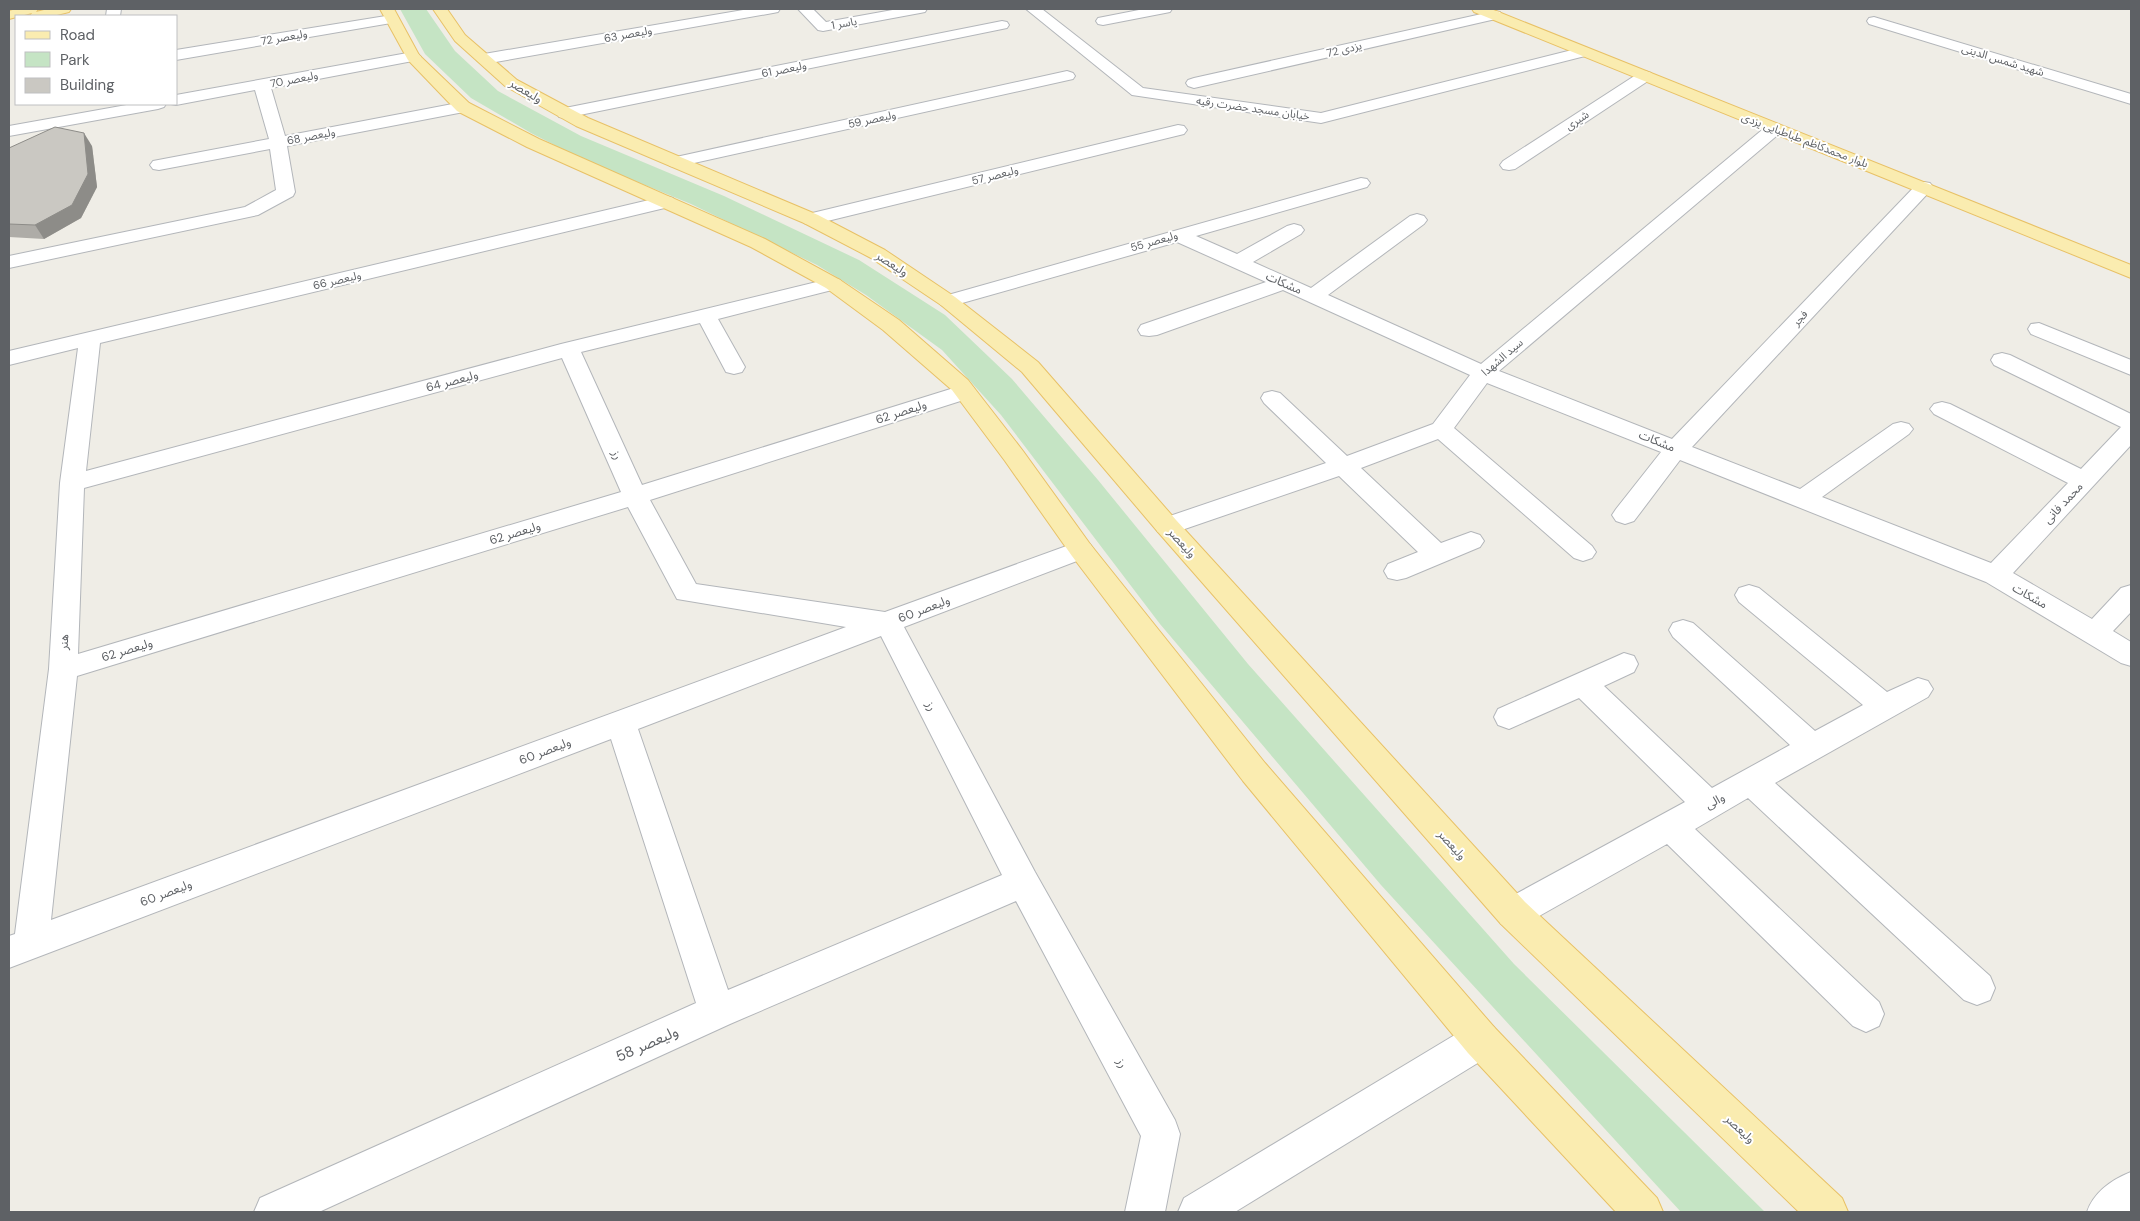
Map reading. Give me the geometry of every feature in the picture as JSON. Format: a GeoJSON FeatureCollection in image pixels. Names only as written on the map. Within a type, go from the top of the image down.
{"type":"FeatureCollection","features":[{"type":"Feature","properties":{"kind":"main road"},"geometry":{"type":"LineString","coordinates":[[9,15],[31,9]]}},
{"type":"Feature","properties":{"kind":"main road"},"geometry":{"type":"LineString","coordinates":[[41,15],[64,9]]}},
{"type":"Feature","properties":{"kind":"main road","name":"ولیعصر"},"geometry":{"type":"LineString","coordinates":[[440,9],[460,38],[511,83],[582,122],[810,219],[878,254],[948,300],[1030,367],[1167,526],[1513,913],[1828,1212]]}},
{"type":"Feature","properties":{"kind":"main road","name":"بلوار محمدکاظم طباطبایی یزدی"},"geometry":{"type":"LineString","coordinates":[[1515,9],[2071,239],[2109,263],[2131,272]]}},
{"type":"Feature","properties":{"kind":"main road","name":"بلوار محمدکاظم طباطبایی یزدی"},"geometry":{"type":"LineString","coordinates":[[1487,12],[1774,129],[1924,186],[2071,239],[2129,254]]}},
{"type":"Feature","properties":{"kind":"main road"},"geometry":{"type":"LineString","coordinates":[[389,14],[413,57],[463,107],[533,143],[758,243],[833,284],[890,326],[960,385],[1014,456],[1081,550],[1254,772],[1481,1040],[1643,1212]]}},
{"type":"Feature","properties":{"kind":"main road"},"geometry":{"type":"LineString","coordinates":[[2109,263],[2104,256],[2106,253],[2129,254]]}},
{"type":"Feature","properties":{"kind":"street","name":"ولیعصر 63"},"geometry":{"type":"LineString","coordinates":[[484,59],[773,9]]}},
{"type":"Feature","properties":{"kind":"street","name":"یاسر 1"},"geometry":{"type":"LineString","coordinates":[[805,9],[823,26],[920,9]]}},
{"type":"Feature","properties":{"kind":"street","name":"خیابان مسجد حضرت رقیه"},"geometry":{"type":"LineString","coordinates":[[1033,9],[1138,92],[1322,118],[1584,52]]}},
{"type":"Feature","properties":{"kind":"street"},"geometry":{"type":"LineString","coordinates":[[1102,21],[1165,9]]}},
{"type":"Feature","properties":{"kind":"street","name":"یزدی 72"},"geometry":{"type":"LineString","coordinates":[[1194,83],[1487,12]]}},
{"type":"Feature","properties":{"kind":"street","name":"ولیعصر 72"},"geometry":{"type":"LineString","coordinates":[[178,55],[389,14]]}},
{"type":"Feature","properties":{"kind":"street","name":"شهید شمس الدینی"},"geometry":{"type":"LineString","coordinates":[[1874,21],[2131,99]]}},
{"type":"Feature","properties":{"kind":"street","name":"ولیعصر 61"},"geometry":{"type":"LineString","coordinates":[[565,113],[1002,24]]}},
{"type":"Feature","properties":{"kind":"street","name":"ولیعصر 70"},"geometry":{"type":"LineString","coordinates":[[178,100],[413,57]]}},
{"type":"Feature","properties":{"kind":"street","name":"ولیعصر 59"},"geometry":{"type":"LineString","coordinates":[[676,162],[1067,76]]}},
{"type":"Feature","properties":{"kind":"street","name":"شیری"},"geometry":{"type":"LineString","coordinates":[[1509,165],[1645,76]]}},
{"type":"Feature","properties":{"kind":"street"},"geometry":{"type":"LineString","coordinates":[[9,262],[251,211],[286,192],[278,142],[262,85]]}},
{"type":"Feature","properties":{"kind":"street"},"geometry":{"type":"LineString","coordinates":[[9,131],[114,108],[147,105]]}},
{"type":"Feature","properties":{"kind":"street","name":"ولیعصر 68"},"geometry":{"type":"LineString","coordinates":[[160,165],[463,107]]}},
{"type":"Feature","properties":{"kind":"street","name":"سید الشهدا"},"geometry":{"type":"LineString","coordinates":[[1441,428],[1483,373],[1774,129]]}},
{"type":"Feature","properties":{"kind":"street","name":"ولیعصر 57"},"geometry":{"type":"LineString","coordinates":[[810,219],[1178,130]]}},
{"type":"Feature","properties":{"kind":"street","name":"ولیعصر 55"},"geometry":{"type":"LineString","coordinates":[[948,300],[1361,183]]}},
{"type":"Feature","properties":{"kind":"street","name":"فجر"},"geometry":{"type":"LineString","coordinates":[[1625,515],[1676,449],[1924,186]]}},
{"type":"Feature","properties":{"kind":"street","name":"ولیعصر 66"},"geometry":{"type":"LineString","coordinates":[[9,358],[666,202]]}},
{"type":"Feature","properties":{"kind":"street"},"geometry":{"type":"LineString","coordinates":[[1312,296],[1417,220]]}},
{"type":"Feature","properties":{"kind":"street"},"geometry":{"type":"LineString","coordinates":[[1238,262],[1294,230]]}},
{"type":"Feature","properties":{"kind":"street","name":"مشکات"},"geometry":{"type":"LineString","coordinates":[[1178,235],[1483,373],[1995,575],[2131,655]]}},
{"type":"Feature","properties":{"kind":"street"},"geometry":{"type":"LineString","coordinates":[[1149,330],[1284,283]]}},
{"type":"Feature","properties":{"kind":"street","name":"ولیعصر 64"},"geometry":{"type":"LineString","coordinates":[[72,483],[569,349],[833,284]]}},
{"type":"Feature","properties":{"kind":"street"},"geometry":{"type":"LineString","coordinates":[[706,316],[734,367]]}},
{"type":"Feature","properties":{"kind":"street"},"geometry":{"type":"LineString","coordinates":[[2039,329],[2131,368]]}},
{"type":"Feature","properties":{"kind":"street","name":"هنر"},"geometry":{"type":"LineString","coordinates":[[20,948],[63,669],[72,483],[90,339]]}},
{"type":"Feature","properties":{"kind":"street","name":"رز"},"geometry":{"type":"LineString","coordinates":[[569,349],[635,496],[687,592],[888,623],[1023,882],[1161,1134],[1145,1212]]}},
{"type":"Feature","properties":{"kind":"street"},"geometry":{"type":"LineString","coordinates":[[2002,360],[2131,423]]}},
{"type":"Feature","properties":{"kind":"street","name":"ولیعصر 62"},"geometry":{"type":"LineString","coordinates":[[63,669],[635,496],[965,392]]}},
{"type":"Feature","properties":{"kind":"street"},"geometry":{"type":"LineString","coordinates":[[1272,398],[1437,555]]}},
{"type":"Feature","properties":{"kind":"street"},"geometry":{"type":"LineString","coordinates":[[1942,409],[2084,482]]}},
{"type":"Feature","properties":{"kind":"street"},"geometry":{"type":"LineString","coordinates":[[1167,526],[1344,466],[1441,428],[1583,552]]}},
{"type":"Feature","properties":{"kind":"street"},"geometry":{"type":"LineString","coordinates":[[1802,499],[1901,429]]}},
{"type":"Feature","properties":{"kind":"street","name":"محمد فانی"},"geometry":{"type":"LineString","coordinates":[[1995,575],[2131,431]]}},
{"type":"Feature","properties":{"kind":"street"},"geometry":{"type":"LineString","coordinates":[[1397,571],[1472,541]]}},
{"type":"Feature","properties":{"kind":"street","name":"ولیعصر 60"},"geometry":{"type":"LineString","coordinates":[[20,948],[1081,550]]}},
{"type":"Feature","properties":{"kind":"street"},"geometry":{"type":"LineString","coordinates":[[2095,634],[2131,595]]}},
{"type":"Feature","properties":{"kind":"street"},"geometry":{"type":"LineString","coordinates":[[1750,596],[1885,707]]}},
{"type":"Feature","properties":{"kind":"street"},"geometry":{"type":"LineString","coordinates":[[1683,630],[1813,748]]}},
{"type":"Feature","properties":{"kind":"street"},"geometry":{"type":"LineString","coordinates":[[1509,717],[1624,664]]}},
{"type":"Feature","properties":{"kind":"street"},"geometry":{"type":"LineString","coordinates":[[1582,683],[1709,805]]}},
{"type":"Feature","properties":{"kind":"street","name":"والی"},"geometry":{"type":"LineString","coordinates":[[1513,913],[1918,689]]}},
{"type":"Feature","properties":{"kind":"street"},"geometry":{"type":"LineString","coordinates":[[621,723],[718,1012]]}},
{"type":"Feature","properties":{"kind":"street"},"geometry":{"type":"LineString","coordinates":[[1752,782],[1977,988]]}},
{"type":"Feature","properties":{"kind":"street"},"geometry":{"type":"LineString","coordinates":[[1670,826],[1866,1014]]}},
{"type":"Feature","properties":{"kind":"street","name":"ولیعصر 58"},"geometry":{"type":"LineString","coordinates":[[274,1212],[718,1012],[1023,882]]}},
{"type":"Feature","properties":{"kind":"street"},"geometry":{"type":"LineString","coordinates":[[1198,1212],[1481,1040]]}},
{"type":"Feature","properties":{"kind":"street"},"geometry":{"type":"LineString","coordinates":[[2107,1212],[2131,1192]]}},
{"type":"Feature","properties":{"kind":"green space"},"geometry":{"type":"Polygon","coordinates":[[[400,9],[426,9],[455,51],[498,91],[581,136],[724,196],[859,260],[945,315],[1012,379],[1098,480],[1248,664],[1514,964],[1765,1212],[1681,1212],[1381,885],[1160,624],[1001,415],[942,350],[866,295],[817,265],[691,204],[584,160],[531,133],[471,98],[425,54],[400,9]]]}},
{"type":"Feature","properties":{"kind":"building"},"geometry":{"type":"Polygon","coordinates":[[[55,127],[84,133],[88,174],[72,205],[35,225],[9,224],[9,148],[55,127]]]}}]}
